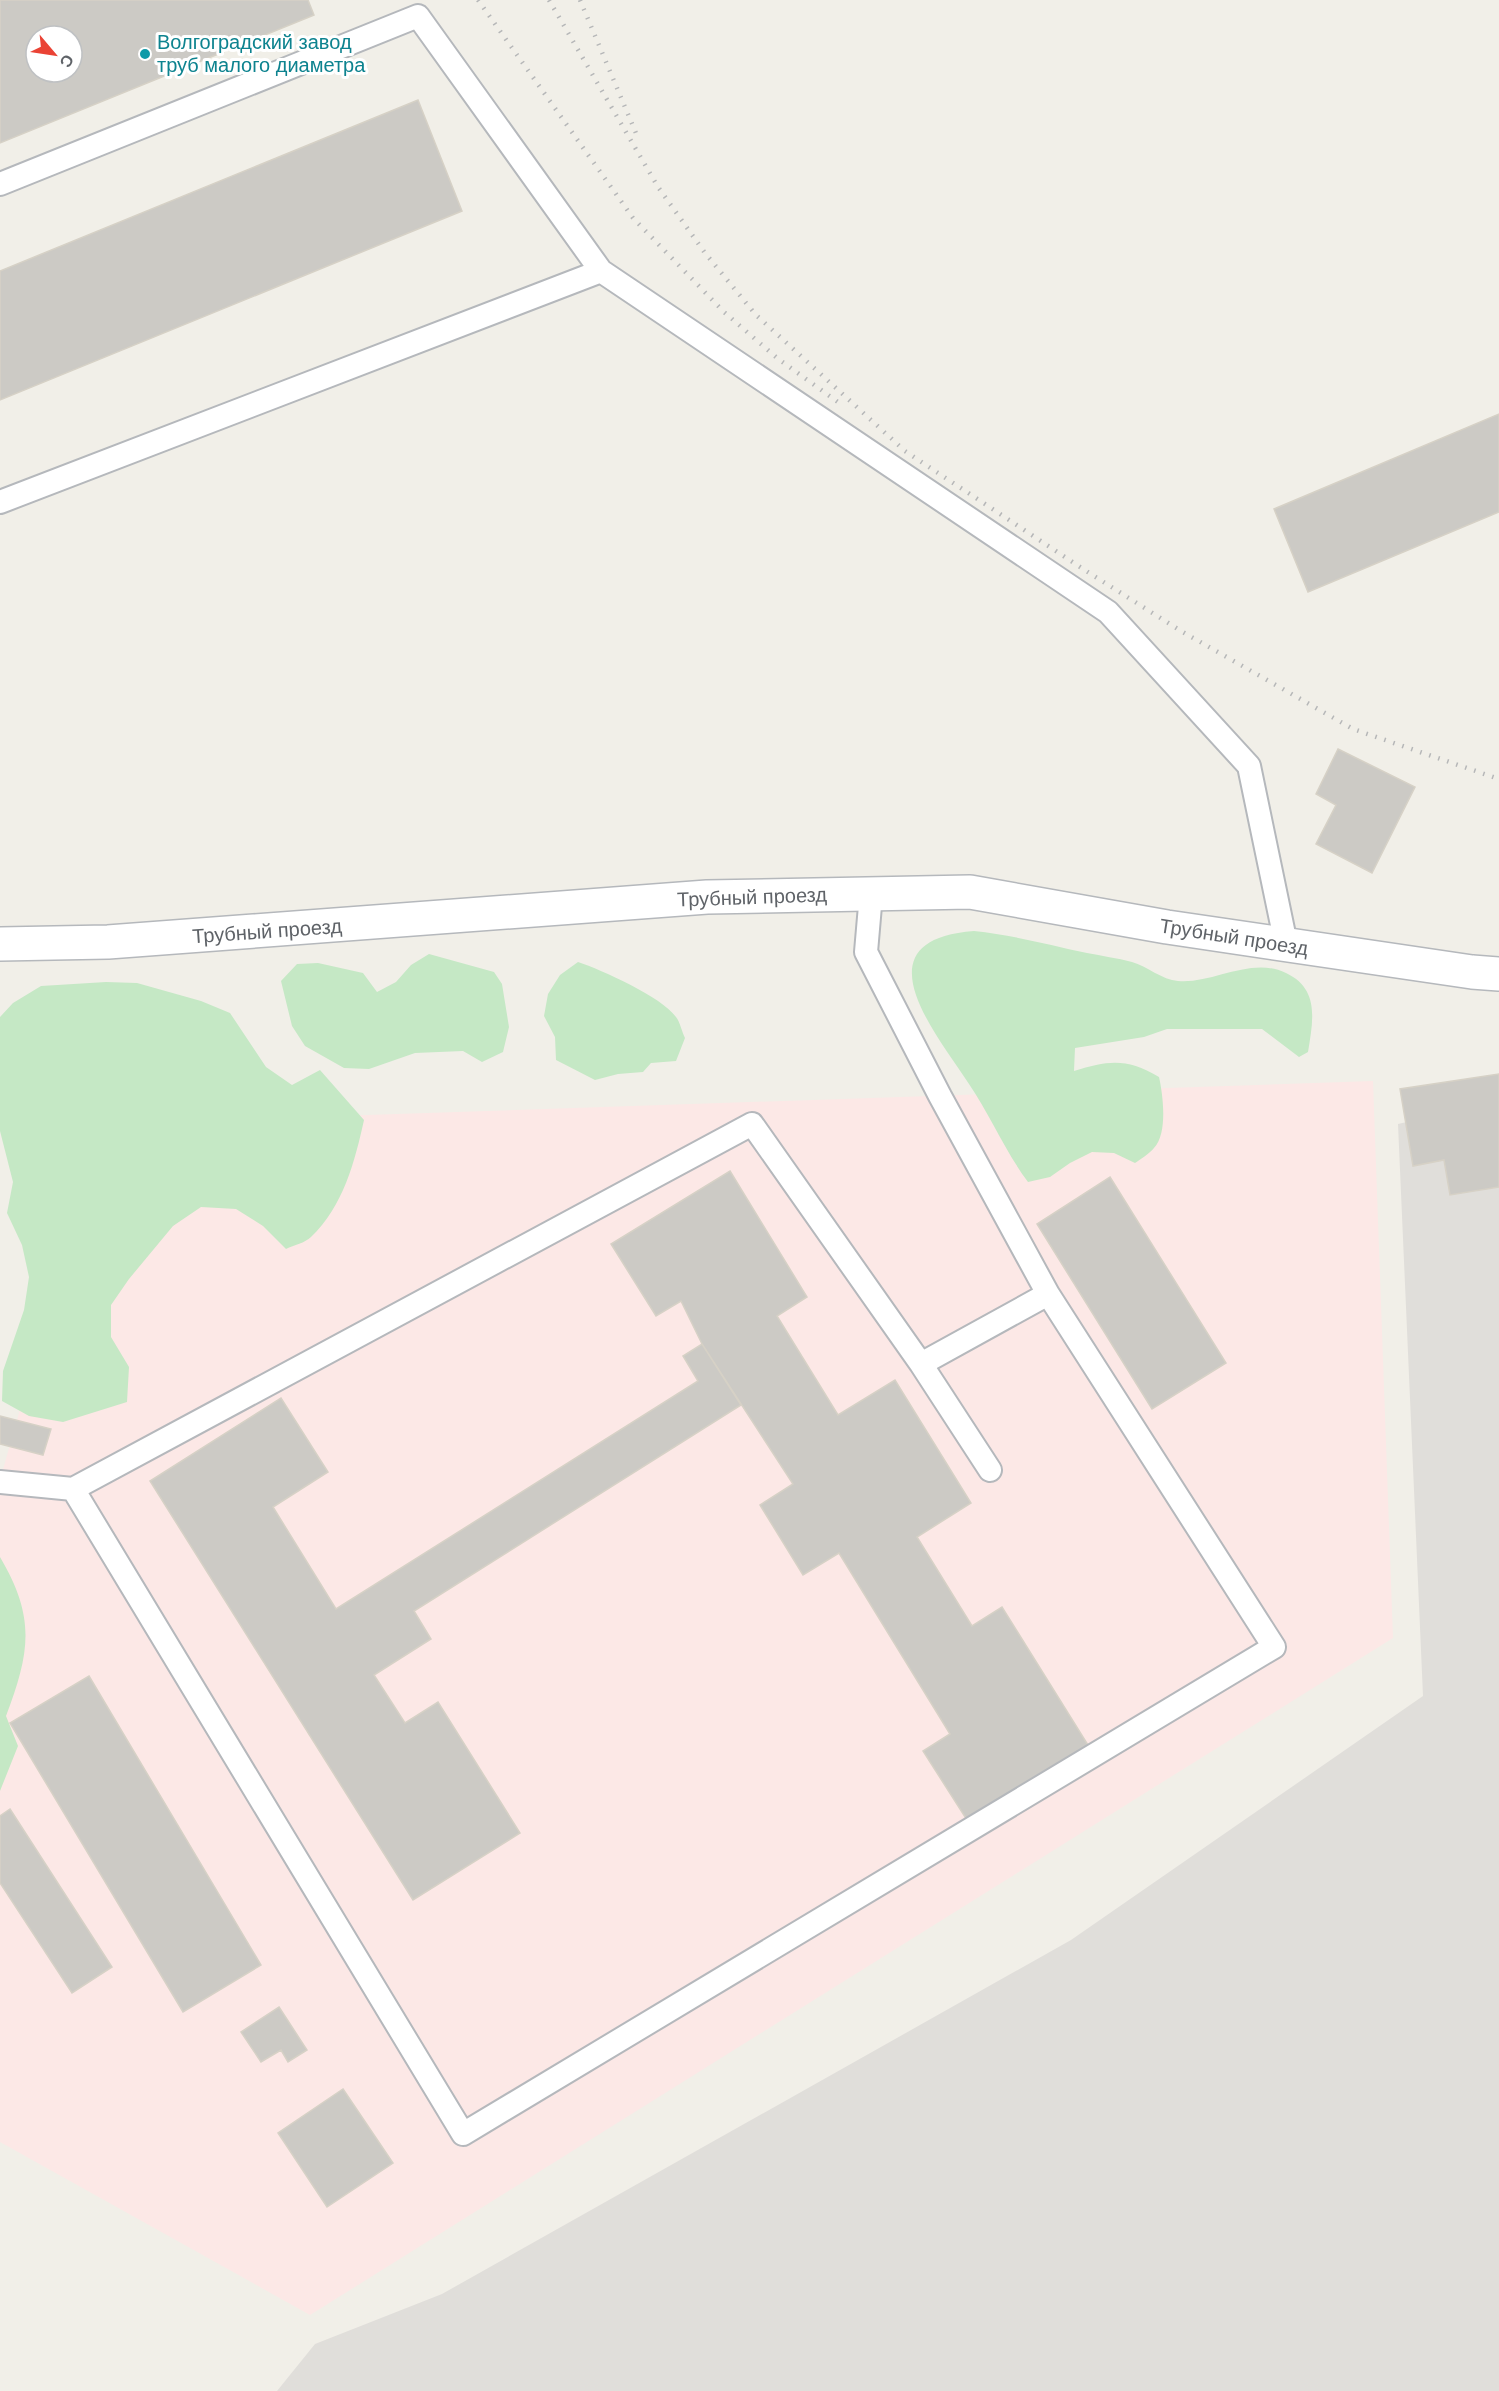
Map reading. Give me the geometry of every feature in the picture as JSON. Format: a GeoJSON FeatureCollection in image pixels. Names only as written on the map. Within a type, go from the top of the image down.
{"type":"FeatureCollection","features":[{"type":"Feature","properties":{"kind":"street","name":"Трубный проезд"},"geometry":{"type":"LineString","coordinates":[[0,944],[120,942],[707,897],[970,892],[1167,927],[1472,972],[1499,974]]}},
{"type":"Feature","properties":{"kind":"lane"},"geometry":{"type":"LineString","coordinates":[[0,184],[412,8],[601,271],[1108,612],[1249,766],[1286,944]]}},
{"type":"Feature","properties":{"kind":"lane"},"geometry":{"type":"LineString","coordinates":[[0,502],[601,271]]}},
{"type":"Feature","properties":{"kind":"lane"},"geometry":{"type":"LineString","coordinates":[[73,1489],[463,2134],[1274,1647],[1048,1294],[940,1096],[866,952],[871,894]]}},
{"type":"Feature","properties":{"kind":"lane"},"geometry":{"type":"LineString","coordinates":[[0,1482],[73,1489],[752,1124],[921,1364],[990,1470]]}},
{"type":"Feature","properties":{"kind":"lane"},"geometry":{"type":"LineString","coordinates":[[921,1364],[1048,1294]]}},
{"type":"Feature","properties":{"kind":"shaded area"},"geometry":{"type":"Polygon","coordinates":[[[1373,1081],[1393,1638],[310,2315],[0,2142],[0,1480],[101,1124],[1373,1081]]]}},
{"type":"Feature","properties":{"kind":"shaded area"},"geometry":{"type":"Polygon","coordinates":[[[1499,1101],[1499,2391],[277,2391],[315,2344],[442,2294],[1071,1940],[1423,1696],[1398,1124],[1499,1101]]]}},
{"type":"Feature","properties":{"kind":"green space"},"geometry":{"type":"Polygon","coordinates":[[[974,931],[1126,961],[1178,981],[1205,979],[1259,968],[1286,973],[1304,988],[1312,1007],[1308,1052],[1299,1057],[1262,1029],[1167,1029],[1144,1037],[1075,1048],[1074,1071],[1118,1063],[1137,1066],[1159,1077],[1163,1114],[1161,1133],[1154,1148],[1135,1163],[1114,1153],[1092,1152],[1070,1163],[1050,1177],[1028,1182],[977,1096],[939,1039],[915,991],[912,970],[919,951],[939,938],[974,931]]]}},
{"type":"Feature","properties":{"kind":"green space"},"geometry":{"type":"Polygon","coordinates":[[[429,954],[494,972],[502,984],[509,1027],[503,1052],[482,1062],[463,1051],[415,1053],[369,1069],[344,1068],[305,1046],[292,1026],[281,981],[297,964],[318,963],[363,973],[377,992],[396,982],[411,965],[429,954]]]}},
{"type":"Feature","properties":{"kind":"green space"},"geometry":{"type":"Polygon","coordinates":[[[578,962],[631,985],[669,1009],[677,1019],[685,1038],[676,1061],[651,1063],[643,1072],[618,1074],[595,1080],[556,1060],[555,1037],[544,1016],[548,994],[560,975],[578,962]]]}},
{"type":"Feature","properties":{"kind":"green space"},"geometry":{"type":"Polygon","coordinates":[[[106,982],[137,983],[201,1001],[230,1013],[266,1067],[292,1085],[320,1070],[364,1120],[352,1167],[339,1198],[332,1212],[306,1241],[286,1249],[263,1226],[236,1209],[201,1207],[173,1226],[129,1279],[111,1305],[111,1337],[129,1367],[127,1402],[63,1422],[29,1416],[2,1401],[3,1371],[24,1310],[29,1277],[22,1245],[7,1213],[13,1182],[0,1131],[0,1017],[13,1003],[41,986],[106,982]]]}},
{"type":"Feature","properties":{"kind":"green space"},"geometry":{"type":"Polygon","coordinates":[[[0,1557],[20,1599],[26,1635],[20,1673],[6,1716],[18,1746],[0,1791],[0,1557]]]}},
{"type":"Feature","properties":{"kind":"building","name":"Волгоградский завод труб малого диаметра"},"geometry":{"type":"Polygon","coordinates":[[[0,0],[308,0],[314,15],[0,143],[0,0]]]}},
{"type":"Feature","properties":{"kind":"building"},"geometry":{"type":"Polygon","coordinates":[[[418,100],[462,211],[0,400],[0,271],[418,100]]]}},
{"type":"Feature","properties":{"kind":"building"},"geometry":{"type":"Polygon","coordinates":[[[1499,414],[1499,512],[1308,592],[1274,509],[1499,414]]]}},
{"type":"Feature","properties":{"kind":"building"},"geometry":{"type":"Polygon","coordinates":[[[1338,749],[1415,787],[1372,873],[1316,844],[1336,805],[1316,794],[1338,749]]]}},
{"type":"Feature","properties":{"kind":"building"},"geometry":{"type":"Polygon","coordinates":[[[1499,1074],[1499,1187],[1450,1195],[1444,1160],[1413,1166],[1400,1089],[1499,1074]]]}},
{"type":"Feature","properties":{"kind":"building"},"geometry":{"type":"Polygon","coordinates":[[[730,1171],[807,1297],[777,1316],[838,1415],[895,1380],[971,1503],[917,1537],[972,1626],[1002,1607],[1088,1745],[967,1820],[923,1751],[950,1734],[839,1553],[803,1575],[760,1505],[793,1484],[702,1344],[681,1301],[656,1316],[611,1244],[730,1171]]]}},
{"type":"Feature","properties":{"kind":"building"},"geometry":{"type":"Polygon","coordinates":[[[1110,1177],[1226,1363],[1152,1409],[1037,1224],[1110,1177]]]}},
{"type":"Feature","properties":{"kind":"building"},"geometry":{"type":"Polygon","coordinates":[[[702,1344],[741,1405],[414,1611],[431,1639],[374,1675],[405,1723],[438,1702],[520,1833],[413,1900],[150,1481],[281,1398],[328,1472],[273,1507],[336,1609],[698,1381],[683,1356],[702,1344]]]}},
{"type":"Feature","properties":{"kind":"building"},"geometry":{"type":"Polygon","coordinates":[[[0,1416],[51,1429],[43,1455],[0,1444],[0,1416]]]}},
{"type":"Feature","properties":{"kind":"building"},"geometry":{"type":"Polygon","coordinates":[[[89,1676],[261,1965],[183,2012],[10,1723],[89,1676]]]}},
{"type":"Feature","properties":{"kind":"building"},"geometry":{"type":"Polygon","coordinates":[[[10,1809],[112,1967],[72,1993],[0,1883],[0,1816],[10,1809]]]}},
{"type":"Feature","properties":{"kind":"building"},"geometry":{"type":"Polygon","coordinates":[[[279,2007],[307,2050],[288,2062],[281,2050],[261,2062],[241,2032],[279,2007]]]}},
{"type":"Feature","properties":{"kind":"building"},"geometry":{"type":"Polygon","coordinates":[[[343,2089],[393,2163],[327,2207],[278,2133],[343,2089]]]}},
{"type":"Feature","properties":{"kind":"railway"},"geometry":{"type":"LineString","coordinates":[[478,0],[633,218],[724,312],[777,358],[842,405]]}},
{"type":"Feature","properties":{"kind":"railway"},"geometry":{"type":"LineString","coordinates":[[549,0],[658,187],[705,253],[756,315],[905,451],[1181,631],[1353,729],[1499,779]]}},
{"type":"Feature","properties":{"kind":"railway"},"geometry":{"type":"LineString","coordinates":[[580,0],[638,138]]}},
{"type":"Feature","properties":{"kind":"place","name":"Волгоградский завод труб малого диаметра"},"geometry":{"type":"Point","coordinates":[145,54]}}]}
